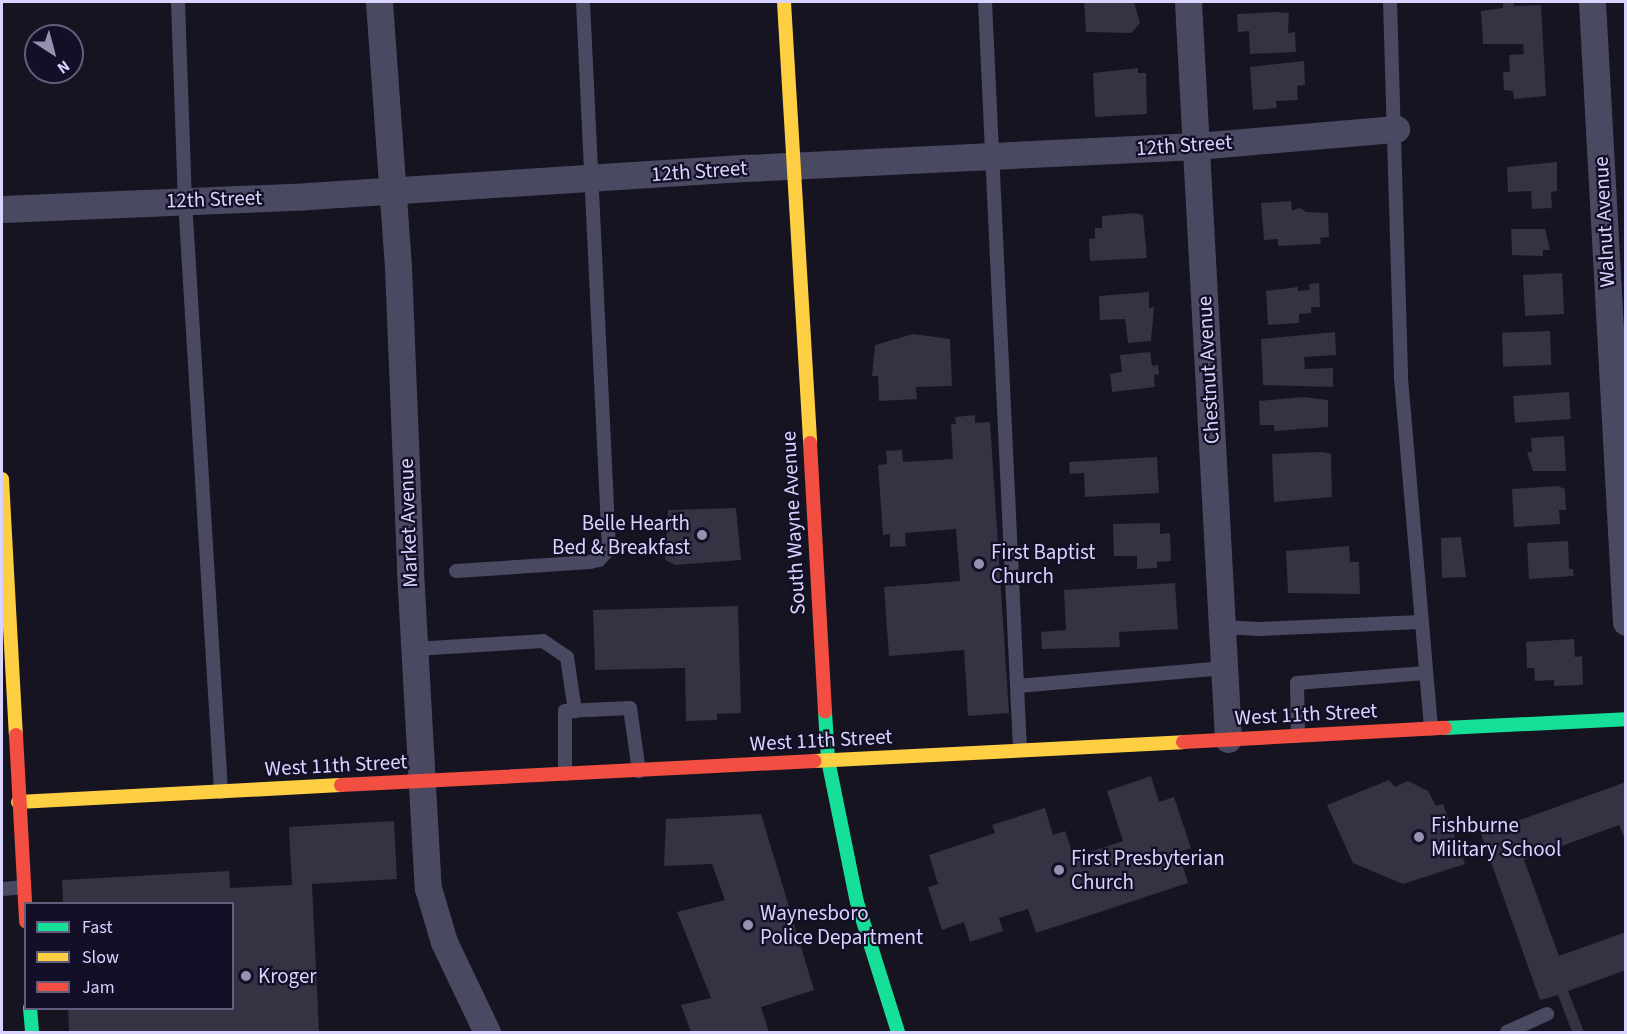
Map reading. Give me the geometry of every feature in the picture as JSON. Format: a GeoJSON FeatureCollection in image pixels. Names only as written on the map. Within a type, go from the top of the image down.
{"type":"FeatureCollection","features":[{"type":"Feature","properties":{"kind":"street","name":"Market Avenue"},"geometry":{"type":"LineString","coordinates":[[380,2],[392,189],[428,888],[434,916],[487,1032]]}},
{"type":"Feature","properties":{"kind":"street","name":"South Wayne Avenue"},"geometry":{"type":"LineString","coordinates":[[784,2],[828,760],[854,891],[898,1032]]}},
{"type":"Feature","properties":{"kind":"street","name":"Chestnut Avenue"},"geometry":{"type":"LineString","coordinates":[[1188,2],[1228,739]]}},
{"type":"Feature","properties":{"kind":"street","name":"Walnut Avenue"},"geometry":{"type":"LineString","coordinates":[[1592,2],[1626,622]]}},
{"type":"Feature","properties":{"kind":"street","name":"12th Street"},"geometry":{"type":"LineString","coordinates":[[2,209],[1196,146],[1396,129]]}},
{"type":"Feature","properties":{"kind":"street"},"geometry":{"type":"LineString","coordinates":[[2,479],[10,803],[24,902]]}},
{"type":"Feature","properties":{"kind":"street","name":"West 11th Street"},"geometry":{"type":"LineString","coordinates":[[10,803],[1626,719]]}},
{"type":"Feature","properties":{"kind":"street"},"geometry":{"type":"LineString","coordinates":[[30,1010],[32,1032]]}},
{"type":"Feature","properties":{"kind":"lane"},"geometry":{"type":"LineString","coordinates":[[178,2],[185,200],[221,792]]}},
{"type":"Feature","properties":{"kind":"lane"},"geometry":{"type":"LineString","coordinates":[[456,571],[590,562],[599,560],[609,549],[583,2]]}},
{"type":"Feature","properties":{"kind":"lane"},"geometry":{"type":"LineString","coordinates":[[985,2],[995,155],[1020,750]]}},
{"type":"Feature","properties":{"kind":"lane"},"geometry":{"type":"LineString","coordinates":[[1390,2],[1396,129],[1401,378],[1431,729]]}},
{"type":"Feature","properties":{"kind":"lane"},"geometry":{"type":"LineString","coordinates":[[1222,627],[1258,629],[1421,622]]}},
{"type":"Feature","properties":{"kind":"lane"},"geometry":{"type":"LineString","coordinates":[[414,649],[543,641],[567,657],[575,711]]}},
{"type":"Feature","properties":{"kind":"lane"},"geometry":{"type":"LineString","coordinates":[[1018,686],[1224,669]]}},
{"type":"Feature","properties":{"kind":"lane"},"geometry":{"type":"LineString","coordinates":[[1298,736],[1298,683],[1426,673]]}},
{"type":"Feature","properties":{"kind":"lane"},"geometry":{"type":"LineString","coordinates":[[565,774],[565,711],[630,708],[639,771]]}},
{"type":"Feature","properties":{"kind":"lane"},"geometry":{"type":"LineString","coordinates":[[2,889],[23,887]]}},
{"type":"Feature","properties":{"kind":"lane"},"geometry":{"type":"LineString","coordinates":[[1507,1032],[1547,1014]]}},
{"type":"Feature","properties":{"kind":"building"},"geometry":{"type":"Polygon","coordinates":[[[1084,2],[1134,2],[1140,23],[1131,33],[1086,32],[1084,2]]]}},
{"type":"Feature","properties":{"kind":"building"},"geometry":{"type":"Polygon","coordinates":[[[1503,2],[1514,2],[1514,6],[1541,5],[1546,96],[1514,99],[1513,91],[1504,90],[1503,72],[1510,72],[1509,55],[1524,54],[1523,44],[1483,44],[1481,11],[1503,8],[1503,2]]]}},
{"type":"Feature","properties":{"kind":"building"},"geometry":{"type":"Polygon","coordinates":[[[1289,13],[1288,33],[1295,32],[1296,52],[1250,54],[1249,31],[1238,32],[1237,14],[1289,13]]]}},
{"type":"Feature","properties":{"kind":"building"},"geometry":{"type":"Polygon","coordinates":[[[1304,61],[1305,85],[1297,86],[1298,100],[1276,101],[1277,108],[1253,110],[1250,67],[1304,61]]]}},
{"type":"Feature","properties":{"kind":"building"},"geometry":{"type":"Polygon","coordinates":[[[1138,68],[1138,73],[1146,73],[1147,114],[1095,117],[1093,73],[1138,68]]]}},
{"type":"Feature","properties":{"kind":"building"},"geometry":{"type":"Polygon","coordinates":[[[1557,162],[1557,191],[1551,192],[1552,208],[1532,209],[1531,191],[1508,192],[1507,167],[1557,162]]]}},
{"type":"Feature","properties":{"kind":"building"},"geometry":{"type":"Polygon","coordinates":[[[1291,201],[1292,211],[1299,208],[1307,212],[1328,213],[1329,237],[1320,238],[1321,244],[1278,246],[1278,239],[1264,240],[1261,203],[1291,201]]]}},
{"type":"Feature","properties":{"kind":"building"},"geometry":{"type":"Polygon","coordinates":[[[1134,213],[1143,215],[1147,258],[1090,261],[1089,239],[1095,238],[1095,228],[1102,228],[1102,216],[1134,213]]]}},
{"type":"Feature","properties":{"kind":"building"},"geometry":{"type":"Polygon","coordinates":[[[1511,229],[1545,229],[1550,250],[1543,250],[1543,256],[1512,255],[1511,229]]]}},
{"type":"Feature","properties":{"kind":"building"},"geometry":{"type":"Polygon","coordinates":[[[1562,273],[1564,314],[1525,316],[1523,275],[1562,273]]]}},
{"type":"Feature","properties":{"kind":"building"},"geometry":{"type":"Polygon","coordinates":[[[1319,283],[1320,307],[1311,307],[1311,313],[1299,314],[1299,323],[1268,325],[1266,291],[1298,287],[1298,291],[1310,290],[1309,284],[1319,283]]]}},
{"type":"Feature","properties":{"kind":"building"},"geometry":{"type":"Polygon","coordinates":[[[1149,292],[1149,308],[1154,307],[1151,341],[1128,343],[1125,319],[1100,320],[1099,296],[1149,292]]]}},
{"type":"Feature","properties":{"kind":"building"},"geometry":{"type":"Polygon","coordinates":[[[1550,331],[1551,365],[1503,367],[1502,333],[1550,331]]]}},
{"type":"Feature","properties":{"kind":"building"},"geometry":{"type":"Polygon","coordinates":[[[1335,332],[1336,355],[1304,357],[1305,369],[1333,368],[1333,387],[1263,385],[1261,339],[1335,332]]]}},
{"type":"Feature","properties":{"kind":"building"},"geometry":{"type":"Polygon","coordinates":[[[913,334],[950,339],[952,386],[916,387],[917,399],[879,401],[878,376],[872,376],[875,345],[913,334]]]}},
{"type":"Feature","properties":{"kind":"building"},"geometry":{"type":"Polygon","coordinates":[[[1150,352],[1152,366],[1158,365],[1159,374],[1154,375],[1155,387],[1112,392],[1110,374],[1122,372],[1120,355],[1150,352]]]}},
{"type":"Feature","properties":{"kind":"building"},"geometry":{"type":"Polygon","coordinates":[[[1569,392],[1571,419],[1515,423],[1513,396],[1569,392]]]}},
{"type":"Feature","properties":{"kind":"building"},"geometry":{"type":"Polygon","coordinates":[[[1303,397],[1328,400],[1328,427],[1274,431],[1274,425],[1260,425],[1259,401],[1303,397]]]}},
{"type":"Feature","properties":{"kind":"building","name":"First Baptist Church"},"geometry":{"type":"Polygon","coordinates":[[[975,415],[975,423],[990,422],[1009,713],[968,716],[964,650],[889,656],[884,587],[960,581],[956,529],[905,533],[906,546],[890,547],[890,534],[883,535],[878,465],[887,464],[886,451],[902,450],[903,462],[953,459],[951,424],[956,424],[955,417],[975,415]]]}},
{"type":"Feature","properties":{"kind":"building"},"geometry":{"type":"Polygon","coordinates":[[[1564,436],[1566,471],[1533,471],[1527,452],[1532,452],[1531,438],[1564,436]]]}},
{"type":"Feature","properties":{"kind":"building"},"geometry":{"type":"Polygon","coordinates":[[[1322,452],[1331,454],[1332,497],[1274,502],[1272,454],[1322,452]]]}},
{"type":"Feature","properties":{"kind":"building"},"geometry":{"type":"Polygon","coordinates":[[[1157,457],[1159,493],[1085,497],[1084,473],[1070,474],[1069,462],[1157,457]]]}},
{"type":"Feature","properties":{"kind":"building"},"geometry":{"type":"Polygon","coordinates":[[[1558,486],[1565,489],[1566,510],[1559,510],[1560,524],[1514,527],[1512,489],[1558,486]]]}},
{"type":"Feature","properties":{"kind":"building","name":"Belle Hearth Bed & Breakfast"},"geometry":{"type":"Polygon","coordinates":[[[736,508],[741,560],[675,565],[665,560],[668,510],[736,508]]]}},
{"type":"Feature","properties":{"kind":"building"},"geometry":{"type":"Polygon","coordinates":[[[1160,523],[1160,534],[1170,533],[1171,561],[1157,562],[1157,568],[1137,569],[1137,556],[1114,556],[1113,524],[1160,523]]]}},
{"type":"Feature","properties":{"kind":"building"},"geometry":{"type":"Polygon","coordinates":[[[1461,537],[1466,577],[1442,578],[1441,538],[1461,537]]]}},
{"type":"Feature","properties":{"kind":"building"},"geometry":{"type":"Polygon","coordinates":[[[1568,541],[1569,569],[1573,569],[1574,576],[1529,579],[1527,543],[1568,541]]]}},
{"type":"Feature","properties":{"kind":"building"},"geometry":{"type":"Polygon","coordinates":[[[1349,546],[1350,562],[1359,562],[1360,594],[1288,593],[1286,551],[1349,546]]]}},
{"type":"Feature","properties":{"kind":"building"},"geometry":{"type":"Polygon","coordinates":[[[1175,583],[1178,629],[1119,632],[1120,647],[1042,649],[1041,632],[1066,630],[1064,590],[1175,583]]]}},
{"type":"Feature","properties":{"kind":"building"},"geometry":{"type":"Polygon","coordinates":[[[738,606],[741,713],[717,714],[717,720],[686,721],[685,668],[595,670],[593,610],[738,606]]]}},
{"type":"Feature","properties":{"kind":"building"},"geometry":{"type":"Polygon","coordinates":[[[1574,639],[1575,657],[1582,656],[1583,685],[1554,686],[1554,680],[1535,681],[1534,668],[1527,668],[1526,642],[1574,639]]]}},
{"type":"Feature","properties":{"kind":"building","name":"First Presbyterian Church"},"geometry":{"type":"Polygon","coordinates":[[[1151,776],[1159,802],[1174,797],[1191,848],[1178,852],[1188,883],[1036,933],[1028,909],[999,918],[1003,931],[970,942],[964,922],[942,930],[928,887],[938,884],[929,855],[995,833],[992,825],[1045,808],[1053,835],[1065,831],[1074,857],[1123,841],[1107,791],[1151,776]]]}},
{"type":"Feature","properties":{"kind":"building"},"geometry":{"type":"Polygon","coordinates":[[[1389,780],[1395,787],[1408,781],[1428,791],[1436,806],[1443,804],[1465,864],[1403,884],[1353,863],[1327,805],[1389,780]]]}},
{"type":"Feature","properties":{"kind":"building","name":"Fishburne Military School"},"geometry":{"type":"Polygon","coordinates":[[[1626,782],[1626,842],[1619,825],[1524,860],[1559,956],[1626,932],[1626,970],[1568,991],[1584,1032],[1572,1032],[1558,995],[1540,1000],[1481,834],[1626,782]]]}},
{"type":"Feature","properties":{"kind":"building"},"geometry":{"type":"Polygon","coordinates":[[[761,814],[814,990],[761,1007],[769,1032],[691,1032],[681,1005],[711,998],[677,912],[725,900],[712,864],[664,866],[666,819],[761,814]]]}},
{"type":"Feature","properties":{"kind":"building"},"geometry":{"type":"Polygon","coordinates":[[[394,821],[397,879],[312,884],[319,1032],[69,1032],[68,1010],[234,1010],[234,902],[63,902],[62,880],[229,871],[230,888],[292,885],[289,827],[394,821]]]}},
{"type":"Feature","properties":{"kind":"traffic: fast"},"geometry":{"type":"LineString","coordinates":[[825,712],[828,760],[857,902],[898,1032]]}},
{"type":"Feature","properties":{"kind":"traffic: fast"},"geometry":{"type":"LineString","coordinates":[[1445,728],[1626,719]]}},
{"type":"Feature","properties":{"kind":"traffic: fast"},"geometry":{"type":"LineString","coordinates":[[30,1010],[32,1032]]}},
{"type":"Feature","properties":{"kind":"traffic: slow"},"geometry":{"type":"LineString","coordinates":[[784,2],[810,443]]}},
{"type":"Feature","properties":{"kind":"traffic: slow"},"geometry":{"type":"LineString","coordinates":[[2,479],[16,735]]}},
{"type":"Feature","properties":{"kind":"traffic: slow"},"geometry":{"type":"LineString","coordinates":[[814,761],[1183,742]]}},
{"type":"Feature","properties":{"kind":"traffic: slow"},"geometry":{"type":"LineString","coordinates":[[18,802],[341,785]]}},
{"type":"Feature","properties":{"kind":"traffic: jam"},"geometry":{"type":"LineString","coordinates":[[810,443],[825,712]]}},
{"type":"Feature","properties":{"kind":"traffic: jam"},"geometry":{"type":"LineString","coordinates":[[1183,742],[1445,728]]}},
{"type":"Feature","properties":{"kind":"traffic: jam"},"geometry":{"type":"LineString","coordinates":[[16,735],[25,902]]}},
{"type":"Feature","properties":{"kind":"traffic: jam"},"geometry":{"type":"LineString","coordinates":[[341,785],[814,761]]}},
{"type":"Feature","properties":{"kind":"place","name":"Belle Hearth Bed & Breakfast"},"geometry":{"type":"Point","coordinates":[702,535]}},
{"type":"Feature","properties":{"kind":"place","name":"First Baptist Church"},"geometry":{"type":"Point","coordinates":[979,564]}},
{"type":"Feature","properties":{"kind":"place","name":"Fishburne Military School"},"geometry":{"type":"Point","coordinates":[1419,837]}},
{"type":"Feature","properties":{"kind":"place","name":"First Presbyterian Church"},"geometry":{"type":"Point","coordinates":[1059,870]}},
{"type":"Feature","properties":{"kind":"place","name":"Waynesboro Police Department"},"geometry":{"type":"Point","coordinates":[748,925]}},
{"type":"Feature","properties":{"kind":"place","name":"Kroger"},"geometry":{"type":"Point","coordinates":[246,976]}}]}
